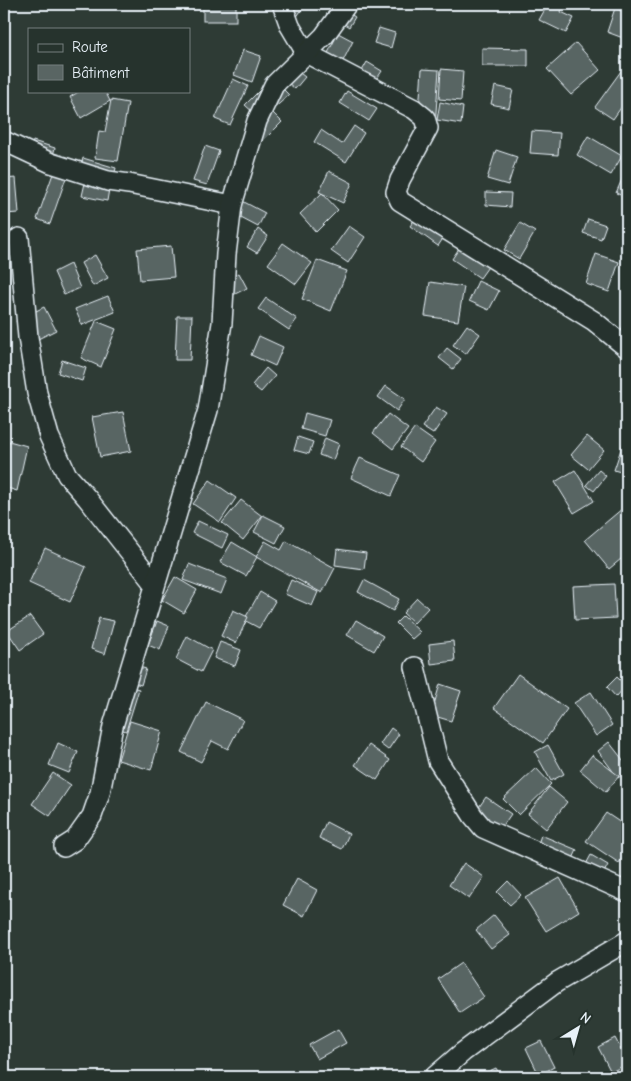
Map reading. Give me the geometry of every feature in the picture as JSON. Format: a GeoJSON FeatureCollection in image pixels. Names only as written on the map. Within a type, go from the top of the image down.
{"type":"FeatureCollection","features":[{"type":"Feature","properties":{"kind":"street"},"geometry":{"type":"LineString","coordinates":[[282,4],[290,26],[306,53],[414,109],[425,118],[428,128],[400,180],[396,192],[400,202],[594,321],[627,348]]}},
{"type":"Feature","properties":{"kind":"street"},"geometry":{"type":"LineString","coordinates":[[64,846],[75,840],[92,816],[100,793],[113,726],[208,410],[222,323],[226,254],[232,205],[257,120],[274,85],[324,36],[347,4]]}},
{"type":"Feature","properties":{"kind":"street"},"geometry":{"type":"LineString","coordinates":[[4,141],[51,162],[108,181],[232,205]]}},
{"type":"Feature","properties":{"kind":"street"},"geometry":{"type":"LineString","coordinates":[[18,238],[28,337],[37,393],[49,436],[67,475],[156,584]]}},
{"type":"Feature","properties":{"kind":"street"},"geometry":{"type":"LineString","coordinates":[[415,667],[438,761],[472,816],[483,828],[627,892]]}},
{"type":"Feature","properties":{"kind":"street"},"geometry":{"type":"LineString","coordinates":[[434,1077],[463,1052],[557,982],[627,941]]}},
{"type":"Feature","properties":{"kind":"building"},"geometry":{"type":"Polygon","coordinates":[[[203,4],[236,4],[236,21],[203,21],[203,4]]]}},
{"type":"Feature","properties":{"kind":"building"},"geometry":{"type":"Polygon","coordinates":[[[277,4],[303,4],[305,5],[296,18],[277,4]]]}},
{"type":"Feature","properties":{"kind":"building"},"geometry":{"type":"Polygon","coordinates":[[[334,4],[355,17],[349,27],[328,13],[334,4]]]}},
{"type":"Feature","properties":{"kind":"building"},"geometry":{"type":"Polygon","coordinates":[[[402,4],[425,4],[423,10],[402,4]]]}},
{"type":"Feature","properties":{"kind":"building"},"geometry":{"type":"Polygon","coordinates":[[[548,4],[564,4],[561,12],[574,18],[566,33],[539,20],[548,4]]]}},
{"type":"Feature","properties":{"kind":"building"},"geometry":{"type":"Polygon","coordinates":[[[615,8],[627,13],[627,26],[623,38],[607,32],[615,8]]]}},
{"type":"Feature","properties":{"kind":"building"},"geometry":{"type":"Polygon","coordinates":[[[379,28],[395,33],[391,48],[374,43],[379,28]]]}},
{"type":"Feature","properties":{"kind":"building"},"geometry":{"type":"Polygon","coordinates":[[[338,33],[353,41],[340,67],[325,59],[338,33]]]}},
{"type":"Feature","properties":{"kind":"building"},"geometry":{"type":"Polygon","coordinates":[[[576,43],[600,70],[571,95],[547,69],[576,43]]]}},
{"type":"Feature","properties":{"kind":"building"},"geometry":{"type":"Polygon","coordinates":[[[482,48],[528,49],[528,66],[482,66],[482,48]]]}},
{"type":"Feature","properties":{"kind":"building"},"geometry":{"type":"Polygon","coordinates":[[[243,50],[261,56],[252,82],[234,75],[243,50]]]}},
{"type":"Feature","properties":{"kind":"building"},"geometry":{"type":"Polygon","coordinates":[[[367,62],[382,71],[372,86],[358,78],[367,62]]]}},
{"type":"Feature","properties":{"kind":"building"},"geometry":{"type":"Polygon","coordinates":[[[287,63],[305,77],[295,89],[278,74],[287,63]]]}},
{"type":"Feature","properties":{"kind":"building"},"geometry":{"type":"Polygon","coordinates":[[[422,69],[439,70],[435,126],[418,125],[422,69]]]}},
{"type":"Feature","properties":{"kind":"building"},"geometry":{"type":"Polygon","coordinates":[[[441,69],[463,71],[461,101],[439,99],[441,69]]]}},
{"type":"Feature","properties":{"kind":"building"},"geometry":{"type":"Polygon","coordinates":[[[621,71],[627,75],[627,99],[613,119],[595,107],[621,71]]]}},
{"type":"Feature","properties":{"kind":"building"},"geometry":{"type":"Polygon","coordinates":[[[272,78],[289,95],[271,111],[282,122],[263,141],[246,124],[255,114],[245,105],[272,78]]]}},
{"type":"Feature","properties":{"kind":"building"},"geometry":{"type":"Polygon","coordinates":[[[233,79],[248,86],[230,125],[215,119],[233,79]]]}},
{"type":"Feature","properties":{"kind":"building"},"geometry":{"type":"Polygon","coordinates":[[[495,86],[513,90],[509,108],[491,104],[495,86]]]}},
{"type":"Feature","properties":{"kind":"building"},"geometry":{"type":"Polygon","coordinates":[[[347,91],[377,109],[369,121],[340,103],[347,91]]]}},
{"type":"Feature","properties":{"kind":"building"},"geometry":{"type":"Polygon","coordinates":[[[78,92],[106,92],[110,101],[81,118],[70,97],[78,92]]]}},
{"type":"Feature","properties":{"kind":"building"},"geometry":{"type":"Polygon","coordinates":[[[111,100],[128,103],[118,161],[95,158],[99,131],[105,132],[111,100]]]}},
{"type":"Feature","properties":{"kind":"building"},"geometry":{"type":"Polygon","coordinates":[[[440,102],[463,107],[461,124],[437,120],[440,102]]]}},
{"type":"Feature","properties":{"kind":"building"},"geometry":{"type":"Polygon","coordinates":[[[627,120],[627,133],[622,130],[627,120]]]}},
{"type":"Feature","properties":{"kind":"building"},"geometry":{"type":"Polygon","coordinates":[[[354,126],[364,133],[346,162],[314,142],[321,130],[342,144],[354,126]]]}},
{"type":"Feature","properties":{"kind":"building"},"geometry":{"type":"Polygon","coordinates":[[[532,131],[560,133],[558,155],[530,153],[532,131]]]}},
{"type":"Feature","properties":{"kind":"building"},"geometry":{"type":"Polygon","coordinates":[[[588,136],[622,156],[611,175],[577,155],[588,136]]]}},
{"type":"Feature","properties":{"kind":"building"},"geometry":{"type":"Polygon","coordinates":[[[33,141],[55,148],[51,162],[29,155],[33,141]]]}},
{"type":"Feature","properties":{"kind":"building"},"geometry":{"type":"Polygon","coordinates":[[[205,146],[219,151],[207,185],[193,181],[205,146]]]}},
{"type":"Feature","properties":{"kind":"building"},"geometry":{"type":"Polygon","coordinates":[[[496,150],[517,157],[508,185],[487,179],[496,150]]]}},
{"type":"Feature","properties":{"kind":"building"},"geometry":{"type":"Polygon","coordinates":[[[83,158],[116,168],[112,184],[79,174],[83,158]]]}},
{"type":"Feature","properties":{"kind":"building"},"geometry":{"type":"Polygon","coordinates":[[[55,168],[68,172],[50,224],[37,219],[55,168]]]}},
{"type":"Feature","properties":{"kind":"building"},"geometry":{"type":"Polygon","coordinates":[[[627,168],[627,198],[616,193],[627,168]]]}},
{"type":"Feature","properties":{"kind":"building"},"geometry":{"type":"Polygon","coordinates":[[[329,171],[352,183],[343,203],[319,192],[329,171]]]}},
{"type":"Feature","properties":{"kind":"building"},"geometry":{"type":"Polygon","coordinates":[[[16,178],[19,213],[4,214],[4,179],[16,178]]]}},
{"type":"Feature","properties":{"kind":"building"},"geometry":{"type":"Polygon","coordinates":[[[85,183],[109,189],[107,201],[82,196],[85,183]]]}},
{"type":"Feature","properties":{"kind":"building"},"geometry":{"type":"Polygon","coordinates":[[[486,192],[511,193],[510,207],[486,205],[486,192]]]}},
{"type":"Feature","properties":{"kind":"building"},"geometry":{"type":"Polygon","coordinates":[[[227,193],[265,213],[258,227],[220,207],[227,193]]]}},
{"type":"Feature","properties":{"kind":"building"},"geometry":{"type":"Polygon","coordinates":[[[322,193],[338,210],[316,232],[300,214],[322,193]]]}},
{"type":"Feature","properties":{"kind":"building"},"geometry":{"type":"Polygon","coordinates":[[[418,215],[446,234],[438,246],[410,226],[418,215]]]}},
{"type":"Feature","properties":{"kind":"building"},"geometry":{"type":"Polygon","coordinates":[[[588,219],[606,225],[601,239],[583,233],[588,219]]]}},
{"type":"Feature","properties":{"kind":"building"},"geometry":{"type":"Polygon","coordinates":[[[520,223],[535,232],[519,259],[504,250],[520,223]]]}},
{"type":"Feature","properties":{"kind":"building"},"geometry":{"type":"Polygon","coordinates":[[[349,226],[365,237],[348,263],[331,251],[349,226]]]}},
{"type":"Feature","properties":{"kind":"building"},"geometry":{"type":"Polygon","coordinates":[[[258,229],[268,236],[257,253],[247,247],[258,229]]]}},
{"type":"Feature","properties":{"kind":"building"},"geometry":{"type":"Polygon","coordinates":[[[283,243],[312,263],[296,284],[268,264],[283,243]]]}},
{"type":"Feature","properties":{"kind":"building"},"geometry":{"type":"Polygon","coordinates":[[[462,244],[490,264],[480,278],[452,259],[462,244]]]}},
{"type":"Feature","properties":{"kind":"building"},"geometry":{"type":"Polygon","coordinates":[[[171,246],[174,277],[140,280],[137,249],[171,246]]]}},
{"type":"Feature","properties":{"kind":"building"},"geometry":{"type":"Polygon","coordinates":[[[596,254],[619,262],[609,292],[586,284],[596,254]]]}},
{"type":"Feature","properties":{"kind":"building"},"geometry":{"type":"Polygon","coordinates":[[[95,255],[108,278],[93,286],[81,263],[95,255]]]}},
{"type":"Feature","properties":{"kind":"building"},"geometry":{"type":"Polygon","coordinates":[[[317,260],[347,271],[331,311],[302,299],[317,260]]]}},
{"type":"Feature","properties":{"kind":"building"},"geometry":{"type":"Polygon","coordinates":[[[70,264],[80,288],[64,295],[54,272],[70,264]]]}},
{"type":"Feature","properties":{"kind":"building"},"geometry":{"type":"Polygon","coordinates":[[[239,273],[247,288],[233,295],[225,280],[239,273]]]}},
{"type":"Feature","properties":{"kind":"building"},"geometry":{"type":"Polygon","coordinates":[[[478,281],[499,291],[489,310],[469,301],[478,281]]]}},
{"type":"Feature","properties":{"kind":"building"},"geometry":{"type":"Polygon","coordinates":[[[430,282],[464,287],[458,321],[425,316],[430,282]]]}},
{"type":"Feature","properties":{"kind":"building"},"geometry":{"type":"Polygon","coordinates":[[[108,296],[115,312],[82,325],[75,309],[108,296]]]}},
{"type":"Feature","properties":{"kind":"building"},"geometry":{"type":"Polygon","coordinates":[[[266,298],[297,319],[289,330],[258,309],[266,298]]]}},
{"type":"Feature","properties":{"kind":"building"},"geometry":{"type":"Polygon","coordinates":[[[44,307],[56,330],[28,344],[16,321],[44,307]]]}},
{"type":"Feature","properties":{"kind":"building"},"geometry":{"type":"Polygon","coordinates":[[[177,316],[192,316],[190,360],[175,360],[177,316]]]}},
{"type":"Feature","properties":{"kind":"building"},"geometry":{"type":"Polygon","coordinates":[[[96,321],[116,329],[101,367],[81,358],[96,321]]]}},
{"type":"Feature","properties":{"kind":"building"},"geometry":{"type":"Polygon","coordinates":[[[627,321],[627,343],[617,335],[627,321]]]}},
{"type":"Feature","properties":{"kind":"building"},"geometry":{"type":"Polygon","coordinates":[[[467,325],[480,334],[466,354],[453,345],[467,325]]]}},
{"type":"Feature","properties":{"kind":"building"},"geometry":{"type":"Polygon","coordinates":[[[259,336],[283,347],[275,366],[251,355],[259,336]]]}},
{"type":"Feature","properties":{"kind":"building"},"geometry":{"type":"Polygon","coordinates":[[[447,348],[461,359],[453,369],[439,358],[447,348]]]}},
{"type":"Feature","properties":{"kind":"building"},"geometry":{"type":"Polygon","coordinates":[[[62,360],[86,368],[82,381],[58,373],[62,360]]]}},
{"type":"Feature","properties":{"kind":"building"},"geometry":{"type":"Polygon","coordinates":[[[266,368],[275,376],[261,392],[252,385],[266,368]]]}},
{"type":"Feature","properties":{"kind":"building"},"geometry":{"type":"Polygon","coordinates":[[[386,386],[405,399],[397,411],[378,397],[386,386]]]}},
{"type":"Feature","properties":{"kind":"building"},"geometry":{"type":"Polygon","coordinates":[[[436,407],[447,414],[433,434],[422,427],[436,407]]]}},
{"type":"Feature","properties":{"kind":"building"},"geometry":{"type":"Polygon","coordinates":[[[123,412],[131,451],[100,457],[92,417],[123,412]]]}},
{"type":"Feature","properties":{"kind":"building"},"geometry":{"type":"Polygon","coordinates":[[[305,413],[330,420],[325,436],[301,429],[305,413]]]}},
{"type":"Feature","properties":{"kind":"building"},"geometry":{"type":"Polygon","coordinates":[[[388,414],[408,429],[393,449],[373,433],[388,414]]]}},
{"type":"Feature","properties":{"kind":"building"},"geometry":{"type":"Polygon","coordinates":[[[415,428],[435,442],[421,462],[401,447],[415,428]]]}},
{"type":"Feature","properties":{"kind":"building"},"geometry":{"type":"Polygon","coordinates":[[[587,436],[604,450],[588,469],[571,455],[587,436]]]}},
{"type":"Feature","properties":{"kind":"building"},"geometry":{"type":"Polygon","coordinates":[[[298,437],[313,442],[309,454],[294,450],[298,437]]]}},
{"type":"Feature","properties":{"kind":"building"},"geometry":{"type":"Polygon","coordinates":[[[325,438],[339,444],[333,460],[319,455],[325,438]]]}},
{"type":"Feature","properties":{"kind":"building"},"geometry":{"type":"Polygon","coordinates":[[[9,441],[27,446],[17,491],[4,487],[4,463],[9,441]]]}},
{"type":"Feature","properties":{"kind":"building"},"geometry":{"type":"Polygon","coordinates":[[[623,443],[627,445],[627,474],[614,470],[623,443]]]}},
{"type":"Feature","properties":{"kind":"building"},"geometry":{"type":"Polygon","coordinates":[[[360,458],[400,475],[391,496],[351,478],[360,458]]]}},
{"type":"Feature","properties":{"kind":"building"},"geometry":{"type":"Polygon","coordinates":[[[575,470],[594,501],[574,513],[555,482],[575,470]]]}},
{"type":"Feature","properties":{"kind":"building"},"geometry":{"type":"Polygon","coordinates":[[[599,470],[606,476],[594,491],[586,485],[599,470]]]}},
{"type":"Feature","properties":{"kind":"building"},"geometry":{"type":"Polygon","coordinates":[[[210,480],[236,498],[220,522],[193,504],[210,480]]]}},
{"type":"Feature","properties":{"kind":"building"},"geometry":{"type":"Polygon","coordinates":[[[241,500],[262,516],[243,540],[222,523],[241,500]]]}},
{"type":"Feature","properties":{"kind":"building"},"geometry":{"type":"Polygon","coordinates":[[[623,508],[627,513],[627,554],[609,569],[585,540],[623,508]]]}},
{"type":"Feature","properties":{"kind":"building"},"geometry":{"type":"Polygon","coordinates":[[[263,515],[285,526],[276,543],[254,532],[263,515]]]}},
{"type":"Feature","properties":{"kind":"building"},"geometry":{"type":"Polygon","coordinates":[[[198,521],[228,535],[222,548],[192,533],[198,521]]]}},
{"type":"Feature","properties":{"kind":"building"},"geometry":{"type":"Polygon","coordinates":[[[265,541],[281,550],[286,541],[335,568],[322,593],[256,557],[265,541]]]}},
{"type":"Feature","properties":{"kind":"building"},"geometry":{"type":"Polygon","coordinates":[[[232,542],[257,557],[246,576],[220,562],[232,542]]]}},
{"type":"Feature","properties":{"kind":"building"},"geometry":{"type":"Polygon","coordinates":[[[45,548],[86,567],[70,602],[29,583],[45,548]]]}},
{"type":"Feature","properties":{"kind":"building"},"geometry":{"type":"Polygon","coordinates":[[[337,549],[366,553],[364,569],[335,565],[337,549]]]}},
{"type":"Feature","properties":{"kind":"building"},"geometry":{"type":"Polygon","coordinates":[[[189,564],[227,579],[221,594],[183,580],[189,564]]]}},
{"type":"Feature","properties":{"kind":"building"},"geometry":{"type":"Polygon","coordinates":[[[175,577],[197,590],[184,613],[162,600],[175,577]]]}},
{"type":"Feature","properties":{"kind":"building"},"geometry":{"type":"Polygon","coordinates":[[[291,580],[318,592],[312,606],[285,594],[291,580]]]}},
{"type":"Feature","properties":{"kind":"building"},"geometry":{"type":"Polygon","coordinates":[[[364,580],[399,599],[393,611],[358,592],[364,580]]]}},
{"type":"Feature","properties":{"kind":"building"},"geometry":{"type":"Polygon","coordinates":[[[4,582],[9,584],[4,596],[4,582]]]}},
{"type":"Feature","properties":{"kind":"building"},"geometry":{"type":"Polygon","coordinates":[[[614,584],[616,618],[575,620],[573,586],[614,584]]]}},
{"type":"Feature","properties":{"kind":"building"},"geometry":{"type":"Polygon","coordinates":[[[260,592],[275,601],[259,628],[244,620],[260,592]]]}},
{"type":"Feature","properties":{"kind":"building"},"geometry":{"type":"Polygon","coordinates":[[[417,598],[428,608],[414,623],[403,613],[417,598]]]}},
{"type":"Feature","properties":{"kind":"building"},"geometry":{"type":"Polygon","coordinates":[[[233,610],[248,617],[236,643],[221,636],[233,610]]]}},
{"type":"Feature","properties":{"kind":"building"},"geometry":{"type":"Polygon","coordinates":[[[30,616],[43,634],[20,650],[7,631],[30,616]]]}},
{"type":"Feature","properties":{"kind":"building"},"geometry":{"type":"Polygon","coordinates":[[[403,616],[420,632],[412,639],[396,623],[403,616]]]}},
{"type":"Feature","properties":{"kind":"building"},"geometry":{"type":"Polygon","coordinates":[[[99,618],[114,621],[105,654],[91,649],[99,618]]]}},
{"type":"Feature","properties":{"kind":"building"},"geometry":{"type":"Polygon","coordinates":[[[356,620],[383,636],[374,651],[347,635],[356,620]]]}},
{"type":"Feature","properties":{"kind":"building"},"geometry":{"type":"Polygon","coordinates":[[[157,621],[169,626],[160,650],[148,645],[157,621]]]}},
{"type":"Feature","properties":{"kind":"building"},"geometry":{"type":"Polygon","coordinates":[[[187,636],[212,650],[201,672],[176,659],[187,636]]]}},
{"type":"Feature","properties":{"kind":"building"},"geometry":{"type":"Polygon","coordinates":[[[453,641],[455,661],[431,664],[429,644],[453,641]]]}},
{"type":"Feature","properties":{"kind":"building"},"geometry":{"type":"Polygon","coordinates":[[[220,642],[241,650],[235,666],[214,658],[220,642]]]}},
{"type":"Feature","properties":{"kind":"building"},"geometry":{"type":"Polygon","coordinates":[[[126,663],[146,669],[141,685],[121,679],[126,663]]]}},
{"type":"Feature","properties":{"kind":"building"},"geometry":{"type":"Polygon","coordinates":[[[518,674],[567,709],[543,743],[494,708],[518,674]]]}},
{"type":"Feature","properties":{"kind":"building"},"geometry":{"type":"Polygon","coordinates":[[[617,677],[626,686],[616,697],[607,687],[617,677]]]}},
{"type":"Feature","properties":{"kind":"building"},"geometry":{"type":"Polygon","coordinates":[[[120,684],[139,689],[126,731],[107,725],[120,684]]]}},
{"type":"Feature","properties":{"kind":"building"},"geometry":{"type":"Polygon","coordinates":[[[440,684],[461,691],[451,721],[431,715],[440,684]]]}},
{"type":"Feature","properties":{"kind":"building"},"geometry":{"type":"Polygon","coordinates":[[[591,692],[612,725],[596,736],[574,703],[591,692]]]}},
{"type":"Feature","properties":{"kind":"building"},"geometry":{"type":"Polygon","coordinates":[[[206,702],[243,720],[228,749],[212,741],[201,762],[181,752],[206,702]]]}},
{"type":"Feature","properties":{"kind":"building"},"geometry":{"type":"Polygon","coordinates":[[[130,721],[162,731],[151,770],[118,760],[130,721]]]}},
{"type":"Feature","properties":{"kind":"building"},"geometry":{"type":"Polygon","coordinates":[[[391,728],[399,734],[388,750],[380,744],[391,728]]]}},
{"type":"Feature","properties":{"kind":"building"},"geometry":{"type":"Polygon","coordinates":[[[609,742],[627,765],[627,771],[618,778],[598,751],[609,742]]]}},
{"type":"Feature","properties":{"kind":"building"},"geometry":{"type":"Polygon","coordinates":[[[58,743],[78,752],[69,773],[49,765],[58,743]]]}},
{"type":"Feature","properties":{"kind":"building"},"geometry":{"type":"Polygon","coordinates":[[[369,745],[390,760],[377,780],[355,765],[369,745]]]}},
{"type":"Feature","properties":{"kind":"building"},"geometry":{"type":"Polygon","coordinates":[[[548,745],[564,774],[551,781],[535,752],[548,745]]]}},
{"type":"Feature","properties":{"kind":"building"},"geometry":{"type":"Polygon","coordinates":[[[592,755],[619,776],[606,792],[580,770],[592,755]]]}},
{"type":"Feature","properties":{"kind":"building"},"geometry":{"type":"Polygon","coordinates":[[[536,768],[551,784],[519,815],[503,799],[536,768]]]}},
{"type":"Feature","properties":{"kind":"building"},"geometry":{"type":"Polygon","coordinates":[[[53,773],[71,785],[50,816],[32,804],[53,773]]]}},
{"type":"Feature","properties":{"kind":"building"},"geometry":{"type":"Polygon","coordinates":[[[549,787],[567,802],[546,829],[528,814],[549,787]]]}},
{"type":"Feature","properties":{"kind":"building"},"geometry":{"type":"Polygon","coordinates":[[[486,797],[511,814],[497,834],[472,817],[486,797]]]}},
{"type":"Feature","properties":{"kind":"building"},"geometry":{"type":"Polygon","coordinates":[[[606,813],[627,827],[627,851],[619,863],[586,841],[606,813]]]}},
{"type":"Feature","properties":{"kind":"building"},"geometry":{"type":"Polygon","coordinates":[[[326,822],[349,834],[342,849],[319,838],[326,822]]]}},
{"type":"Feature","properties":{"kind":"building"},"geometry":{"type":"Polygon","coordinates":[[[541,835],[577,850],[572,861],[537,847],[541,835]]]}},
{"type":"Feature","properties":{"kind":"building"},"geometry":{"type":"Polygon","coordinates":[[[591,855],[608,865],[601,878],[584,868],[591,855]]]}},
{"type":"Feature","properties":{"kind":"building"},"geometry":{"type":"Polygon","coordinates":[[[464,863],[484,877],[469,899],[449,885],[464,863]]]}},
{"type":"Feature","properties":{"kind":"building"},"geometry":{"type":"Polygon","coordinates":[[[560,878],[579,911],[546,931],[525,898],[560,878]]]}},
{"type":"Feature","properties":{"kind":"building"},"geometry":{"type":"Polygon","coordinates":[[[297,879],[317,890],[304,916],[283,905],[297,879]]]}},
{"type":"Feature","properties":{"kind":"building"},"geometry":{"type":"Polygon","coordinates":[[[508,881],[521,895],[510,905],[497,892],[508,881]]]}},
{"type":"Feature","properties":{"kind":"building"},"geometry":{"type":"Polygon","coordinates":[[[494,915],[510,935],[491,949],[476,930],[494,915]]]}},
{"type":"Feature","properties":{"kind":"building"},"geometry":{"type":"Polygon","coordinates":[[[461,963],[484,997],[460,1013],[438,979],[461,963]]]}},
{"type":"Feature","properties":{"kind":"building"},"geometry":{"type":"Polygon","coordinates":[[[338,1029],[346,1043],[317,1059],[309,1045],[338,1029]]]}},
{"type":"Feature","properties":{"kind":"building"},"geometry":{"type":"Polygon","coordinates":[[[615,1038],[627,1064],[611,1072],[598,1047],[615,1038]]]}},
{"type":"Feature","properties":{"kind":"building"},"geometry":{"type":"Polygon","coordinates":[[[541,1041],[554,1067],[539,1075],[526,1048],[541,1041]]]}},
{"type":"Feature","properties":{"kind":"building"},"geometry":{"type":"Polygon","coordinates":[[[496,1068],[501,1077],[485,1077],[483,1074],[496,1068]]]}}]}
